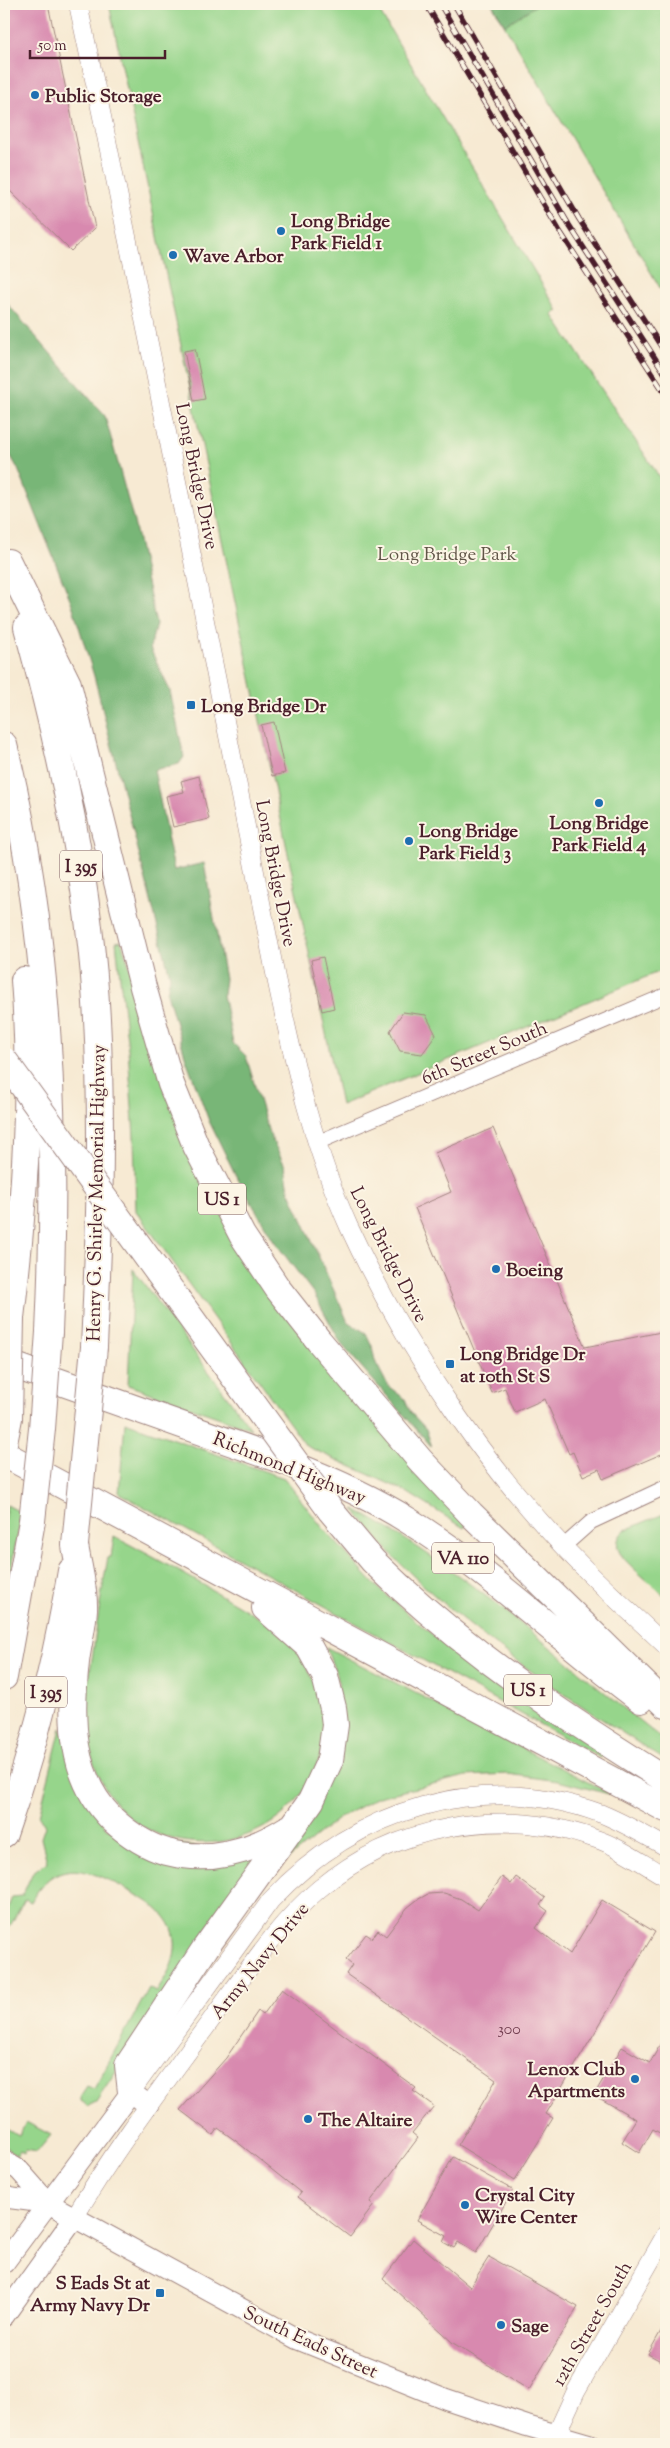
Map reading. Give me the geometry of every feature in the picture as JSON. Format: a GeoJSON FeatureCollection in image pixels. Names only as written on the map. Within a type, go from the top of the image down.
{"type":"FeatureCollection","features":[{"type":"Feature","properties":{"kind":"highway","name":"Henry G. Shirley Memorial Highway"},"geometry":{"type":"LineString","coordinates":[[4,1834],[17,1798],[44,1702],[66,1601],[75,1545],[94,1347],[100,1178],[97,1018],[81,871],[63,770],[37,665],[6,557]]}},
{"type":"Feature","properties":{"kind":"highway","name":"US 1"},"geometry":{"type":"LineString","coordinates":[[6,557],[68,684],[143,987],[171,1084],[196,1146],[242,1235],[278,1288],[319,1341],[420,1460],[471,1514],[666,1705]]}},
{"type":"Feature","properties":{"kind":"highway"},"geometry":{"type":"LineString","coordinates":[[4,745],[27,865],[44,1006],[53,1202],[49,1332],[42,1428],[32,1521],[4,1677]]}},
{"type":"Feature","properties":{"kind":"highway"},"geometry":{"type":"LineString","coordinates":[[4,817],[20,927],[27,1024],[23,1181],[11,1318],[4,1370]]}},
{"type":"Feature","properties":{"kind":"highway","name":"US 1"},"geometry":{"type":"LineString","coordinates":[[4,1060],[331,1511],[373,1561],[399,1586],[499,1669],[553,1707],[666,1780]]}},
{"type":"Feature","properties":{"kind":"highway"},"geometry":{"type":"LineString","coordinates":[[4,1442],[9,1418],[11,1318]]}},
{"type":"Feature","properties":{"kind":"highway","name":"Richmond Highway"},"geometry":{"type":"LineString","coordinates":[[4,1362],[280,1459],[322,1476],[381,1504],[462,1557],[594,1664],[666,1718]]}},
{"type":"Feature","properties":{"kind":"highway"},"geometry":{"type":"LineString","coordinates":[[4,1454],[666,1809]]}},
{"type":"Feature","properties":{"kind":"highway"},"geometry":{"type":"LineString","coordinates":[[75,1545],[84,1608],[76,1662],[74,1740],[82,1772],[96,1801],[118,1824],[144,1843],[156,1849],[185,1855],[217,1856],[234,1852],[265,1841],[294,1824]]}},
{"type":"Feature","properties":{"kind":"highway"},"geometry":{"type":"LineString","coordinates":[[140,2098],[128,2065],[206,1947],[318,1788],[330,1760],[335,1724],[333,1708],[325,1676],[309,1647],[218,1570]]}},
{"type":"Feature","properties":{"kind":"main road","name":"Army Navy Drive"},"geometry":{"type":"LineString","coordinates":[[4,2263],[48,2203],[140,2098]]}},
{"type":"Feature","properties":{"kind":"main road","name":"South Eads Street"},"geometry":{"type":"LineString","coordinates":[[4,2161],[19,2170],[48,2203],[297,2339],[400,2382],[556,2435],[589,2444]]}},
{"type":"Feature","properties":{"kind":"main road","name":"South Eads Street"},"geometry":{"type":"LineString","coordinates":[[4,2195],[9,2198],[48,2203]]}},
{"type":"Feature","properties":{"kind":"main road","name":"Army Navy Drive"},"geometry":{"type":"LineString","coordinates":[[4,2316],[74,2218]]}},
{"type":"Feature","properties":{"kind":"street","name":"Long Bridge Drive"},"geometry":{"type":"LineString","coordinates":[[78,4],[128,233],[153,370],[182,498],[288,1033],[316,1143],[350,1227],[378,1284],[424,1365],[502,1474],[564,1546],[587,1571],[666,1646]]}},
{"type":"Feature","properties":{"kind":"street","name":"6th Street South"},"geometry":{"type":"LineString","coordinates":[[316,1143],[666,995]]}},
{"type":"Feature","properties":{"kind":"street"},"geometry":{"type":"LineString","coordinates":[[564,1546],[591,1522],[666,1487]]}},
{"type":"Feature","properties":{"kind":"street","name":"Army Navy Drive"},"geometry":{"type":"LineString","coordinates":[[74,2218],[140,2098],[271,1900],[293,1876],[334,1845],[375,1822],[406,1810],[437,1802],[470,1797],[503,1796],[536,1798],[569,1804],[602,1814],[666,1846]]}},
{"type":"Feature","properties":{"kind":"street"},"geometry":{"type":"LineString","coordinates":[[594,1838],[602,1814]]}},
{"type":"Feature","properties":{"kind":"street","name":"Army Navy Drive"},"geometry":{"type":"LineString","coordinates":[[140,2098],[294,1912],[318,1890],[348,1867],[372,1853],[402,1840],[465,1824],[498,1822],[532,1824],[594,1838],[666,1877]]}},
{"type":"Feature","properties":{"kind":"street"},"geometry":{"type":"LineString","coordinates":[[334,1845],[348,1867]]}},
{"type":"Feature","properties":{"kind":"street","name":"12th Street South"},"geometry":{"type":"LineString","coordinates":[[556,2435],[576,2391],[666,2234]]}},
{"type":"Feature","properties":{"kind":"green space","name":"Long Bridge Park"},"geometry":{"type":"Polygon","coordinates":[[[109,4],[375,4],[558,311],[552,314],[666,487],[666,975],[658,972],[341,1105],[109,4]]]}},
{"type":"Feature","properties":{"kind":"green space"},"geometry":{"type":"Polygon","coordinates":[[[492,4],[666,4],[666,298],[492,4]]]}},
{"type":"Feature","properties":{"kind":"green space"},"geometry":{"type":"Polygon","coordinates":[[[492,4],[538,4],[505,25],[492,4]]]}},
{"type":"Feature","properties":{"kind":"green space"},"geometry":{"type":"Polygon","coordinates":[[[4,300],[105,416],[134,522],[156,624],[150,648],[170,691],[184,757],[179,764],[154,770],[174,870],[204,863],[225,979],[223,995],[233,1043],[246,1056],[269,1133],[285,1166],[289,1190],[348,1322],[366,1333],[372,1346],[375,1361],[388,1386],[405,1399],[411,1413],[426,1429],[432,1447],[342,1345],[314,1294],[274,1241],[238,1180],[209,1121],[186,1059],[167,993],[170,976],[94,676],[72,604],[18,469],[4,444],[4,300]]]}},
{"type":"Feature","properties":{"kind":"green space"},"geometry":{"type":"Polygon","coordinates":[[[121,941],[200,1178],[466,1525],[464,1528],[405,1491],[306,1446],[136,1211],[134,1137],[128,1049],[116,942],[121,941]]]}},
{"type":"Feature","properties":{"kind":"green space"},"geometry":{"type":"Polygon","coordinates":[[[133,1269],[251,1429],[128,1385],[133,1269]]]}},
{"type":"Feature","properties":{"kind":"green space"},"geometry":{"type":"Polygon","coordinates":[[[125,1422],[284,1478],[322,1527],[374,1584],[463,1659],[603,1753],[601,1758],[119,1493],[125,1422]]]}},
{"type":"Feature","properties":{"kind":"green space"},"geometry":{"type":"Polygon","coordinates":[[[7,1505],[22,1513],[4,1603],[4,1521],[7,1505]]]}},
{"type":"Feature","properties":{"kind":"green space"},"geometry":{"type":"Polygon","coordinates":[[[354,1509],[437,1560],[515,1619],[666,1742],[666,1761],[532,1671],[467,1622],[399,1562],[354,1509]]]}},
{"type":"Feature","properties":{"kind":"green space"},"geometry":{"type":"Polygon","coordinates":[[[666,1513],[666,1597],[622,1556],[617,1545],[619,1537],[625,1530],[666,1513]]]}},
{"type":"Feature","properties":{"kind":"green space"},"geometry":{"type":"Polygon","coordinates":[[[114,1536],[261,1619],[278,1631],[292,1645],[310,1673],[322,1711],[324,1728],[321,1753],[312,1776],[299,1797],[283,1814],[263,1828],[241,1837],[218,1842],[194,1842],[170,1838],[147,1829],[126,1814],[102,1782],[96,1770],[89,1745],[86,1710],[102,1593],[108,1557],[111,1557],[114,1536]]]}},
{"type":"Feature","properties":{"kind":"green space"},"geometry":{"type":"Polygon","coordinates":[[[326,1647],[613,1795],[558,1781],[508,1774],[466,1776],[378,1797],[339,1818],[272,1872],[303,1829],[339,1682],[326,1647]]]}},
{"type":"Feature","properties":{"kind":"green space"},"geometry":{"type":"Polygon","coordinates":[[[61,1728],[106,1828],[252,1859],[256,1863],[96,2102],[88,2106],[81,2101],[81,2095],[87,2086],[94,2089],[149,1988],[157,1992],[173,1961],[175,1938],[167,1920],[153,1905],[99,1876],[74,1870],[62,1872],[51,1877],[41,1887],[31,1902],[25,1899],[4,1937],[4,1919],[12,1897],[22,1896],[33,1872],[47,1862],[41,1838],[45,1826],[39,1816],[61,1728]]]}},
{"type":"Feature","properties":{"kind":"green space"},"geometry":{"type":"Polygon","coordinates":[[[26,2122],[51,2135],[37,2152],[25,2150],[24,2154],[20,2151],[17,2156],[4,2146],[4,2128],[19,2136],[26,2122]]]}},
{"type":"Feature","properties":{"kind":"building","name":"Public Storage"},"geometry":{"type":"Polygon","coordinates":[[[4,4],[48,4],[95,228],[71,251],[4,185],[4,4]]]}},
{"type":"Feature","properties":{"kind":"building"},"geometry":{"type":"Polygon","coordinates":[[[195,349],[205,399],[194,401],[184,351],[195,349]]]}},
{"type":"Feature","properties":{"kind":"building"},"geometry":{"type":"Polygon","coordinates":[[[274,722],[285,773],[272,776],[261,725],[274,722]]]}},
{"type":"Feature","properties":{"kind":"building"},"geometry":{"type":"Polygon","coordinates":[[[199,776],[209,819],[173,827],[166,796],[184,792],[181,781],[199,776]]]}},
{"type":"Feature","properties":{"kind":"building"},"geometry":{"type":"Polygon","coordinates":[[[323,957],[334,1008],[322,1011],[311,960],[323,957]]]}},
{"type":"Feature","properties":{"kind":"building"},"geometry":{"type":"Polygon","coordinates":[[[403,1012],[426,1015],[436,1035],[422,1054],[400,1051],[390,1031],[403,1012]]]}},
{"type":"Feature","properties":{"kind":"building","name":"Boeing"},"geometry":{"type":"Polygon","coordinates":[[[493,1128],[585,1347],[666,1331],[666,1452],[603,1479],[599,1469],[583,1476],[573,1452],[569,1454],[545,1399],[515,1412],[505,1388],[492,1393],[415,1208],[451,1192],[435,1153],[493,1128]]]}},
{"type":"Feature","properties":{"kind":"building"},"geometry":{"type":"Polygon","coordinates":[[[502,1877],[511,1884],[516,1877],[545,1898],[540,1905],[548,1911],[536,1928],[570,1954],[602,1900],[655,1932],[546,2114],[553,2118],[515,2180],[458,2145],[496,2080],[346,1974],[352,1965],[346,1960],[366,1934],[372,1938],[378,1930],[386,1936],[407,1908],[417,1900],[428,1894],[444,1893],[461,1899],[478,1910],[502,1877]]]}},
{"type":"Feature","properties":{"kind":"building","name":"The Altaire"},"geometry":{"type":"Polygon","coordinates":[[[282,1989],[416,2088],[413,2091],[434,2106],[412,2133],[418,2138],[370,2202],[374,2205],[350,2237],[298,2197],[301,2193],[236,2141],[218,2128],[213,2135],[180,2110],[226,2058],[258,2011],[263,2015],[282,1989]]]}},
{"type":"Feature","properties":{"kind":"building","name":"Lenox Club Apartments"},"geometry":{"type":"Polygon","coordinates":[[[666,2034],[666,2137],[653,2129],[639,2153],[622,2142],[636,2119],[594,2095],[622,2047],[650,2063],[666,2034]]]}},
{"type":"Feature","properties":{"kind":"building","name":"Crystal City Wire Center"},"geometry":{"type":"Polygon","coordinates":[[[453,2157],[513,2190],[476,2253],[458,2242],[454,2248],[443,2242],[446,2236],[417,2220],[453,2157]]]}},
{"type":"Feature","properties":{"kind":"building","name":"Sage"},"geometry":{"type":"Polygon","coordinates":[[[413,2239],[470,2287],[489,2257],[578,2307],[529,2390],[453,2343],[383,2279],[413,2239]]]}},
{"type":"Feature","properties":{"kind":"building"},"geometry":{"type":"Polygon","coordinates":[[[666,2322],[666,2364],[648,2354],[666,2322]]]}},
{"type":"Feature","properties":{"kind":"railway"},"geometry":{"type":"LineString","coordinates":[[426,4],[559,230],[666,395]]}},
{"type":"Feature","properties":{"kind":"railway"},"geometry":{"type":"LineString","coordinates":[[440,4],[569,225],[666,375]]}},
{"type":"Feature","properties":{"kind":"railway"},"geometry":{"type":"LineString","coordinates":[[454,4],[579,219],[666,354]]}},
{"type":"Feature","properties":{"kind":"place","name":"Public Storage"},"geometry":{"type":"Point","coordinates":[35,95]}},
{"type":"Feature","properties":{"kind":"place","name":"Long Bridge Park Field 1"},"geometry":{"type":"Point","coordinates":[281,231]}},
{"type":"Feature","properties":{"kind":"place","name":"Wave Arbor"},"geometry":{"type":"Point","coordinates":[173,255]}},
{"type":"Feature","properties":{"kind":"place","name":"Long Bridge Dr"},"geometry":{"type":"Point","coordinates":[191,705]}},
{"type":"Feature","properties":{"kind":"place","name":"Long Bridge Park Field 4"},"geometry":{"type":"Point","coordinates":[599,803]}},
{"type":"Feature","properties":{"kind":"place","name":"Long Bridge Park Field 3"},"geometry":{"type":"Point","coordinates":[409,841]}},
{"type":"Feature","properties":{"kind":"place","name":"Boeing"},"geometry":{"type":"Point","coordinates":[496,1269]}},
{"type":"Feature","properties":{"kind":"place","name":"Long Bridge Dr at 10th St S"},"geometry":{"type":"Point","coordinates":[450,1364]}},
{"type":"Feature","properties":{"kind":"place","name":"Lenox Club Apartments"},"geometry":{"type":"Point","coordinates":[635,2079]}},
{"type":"Feature","properties":{"kind":"place","name":"The Altaire"},"geometry":{"type":"Point","coordinates":[308,2119]}},
{"type":"Feature","properties":{"kind":"place","name":"Crystal City Wire Center"},"geometry":{"type":"Point","coordinates":[465,2205]}},
{"type":"Feature","properties":{"kind":"place","name":"S Eads St at Army Navy Dr"},"geometry":{"type":"Point","coordinates":[160,2293]}},
{"type":"Feature","properties":{"kind":"place","name":"Sage"},"geometry":{"type":"Point","coordinates":[501,2325]}}]}
